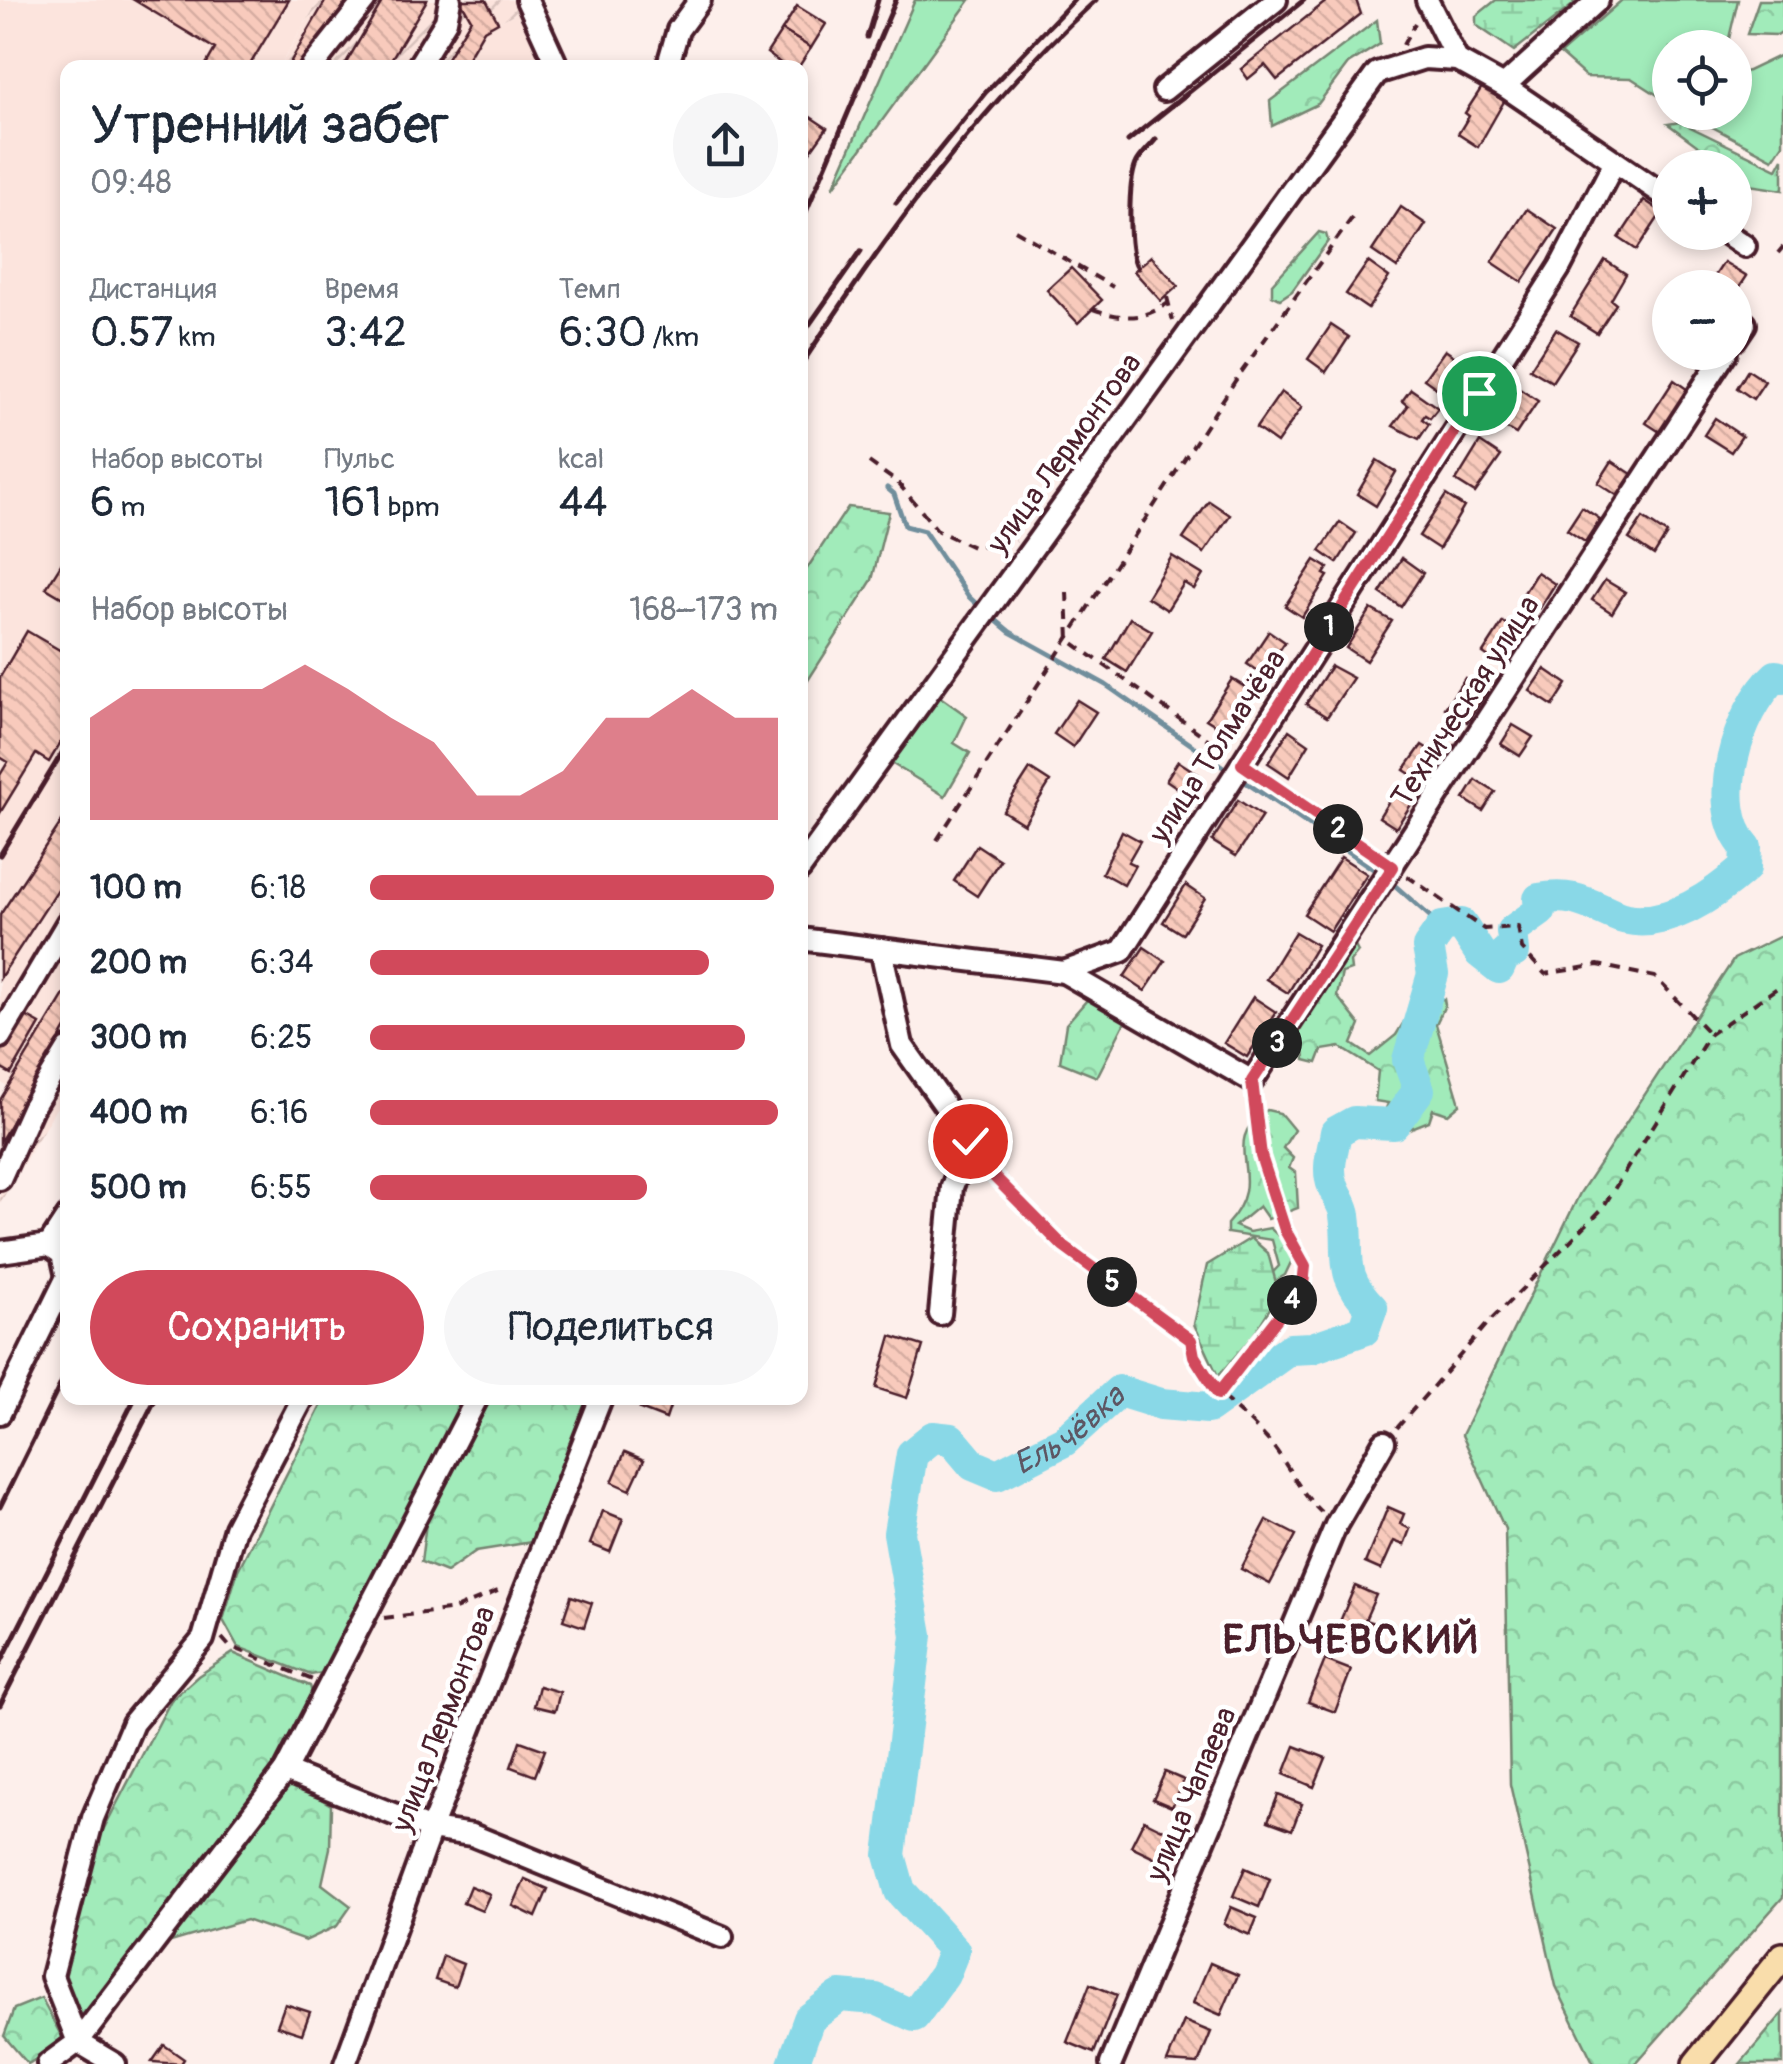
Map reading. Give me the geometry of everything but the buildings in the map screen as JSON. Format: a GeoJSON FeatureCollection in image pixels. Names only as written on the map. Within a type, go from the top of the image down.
{"type":"FeatureCollection","features":[{"type":"Feature","properties":{"kind":"main road"},"geometry":{"type":"LineString","coordinates":[[1696,2064],[1783,1956]]}},
{"type":"Feature","properties":{"kind":"street"},"geometry":{"type":"LineString","coordinates":[[317,60],[365,0]]}},
{"type":"Feature","properties":{"kind":"street"},"geometry":{"type":"LineString","coordinates":[[422,60],[446,21],[450,0]]}},
{"type":"Feature","properties":{"kind":"street"},"geometry":{"type":"LineString","coordinates":[[527,0],[554,60]]}},
{"type":"Feature","properties":{"kind":"street"},"geometry":{"type":"LineString","coordinates":[[669,60],[678,30],[700,0]]}},
{"type":"Feature","properties":{"kind":"street"},"geometry":{"type":"LineString","coordinates":[[1164,90],[1276,0]]}},
{"type":"Feature","properties":{"kind":"street"},"geometry":{"type":"LineString","coordinates":[[1504,86],[1598,0]]}},
{"type":"Feature","properties":{"kind":"street"},"geometry":{"type":"LineString","coordinates":[[1422,10],[1457,60]]}},
{"type":"Feature","properties":{"kind":"street"},"geometry":{"type":"LineString","coordinates":[[1382,70],[1436,56],[1457,60],[1504,86],[1652,187]]}},
{"type":"Feature","properties":{"kind":"street","name":"улица Лермонтова"},"geometry":{"type":"LineString","coordinates":[[808,858],[1382,70]]}},
{"type":"Feature","properties":{"kind":"street","name":"улица Толмачёва"},"geometry":{"type":"LineString","coordinates":[[1064,972],[1122,951],[1560,267],[1614,163]]}},
{"type":"Feature","properties":{"kind":"street","name":"Техническая улица"},"geometry":{"type":"LineString","coordinates":[[1252,1081],[1714,370]]}},
{"type":"Feature","properties":{"kind":"street"},"geometry":{"type":"LineString","coordinates":[[0,1037],[60,936]]}},
{"type":"Feature","properties":{"kind":"street"},"geometry":{"type":"LineString","coordinates":[[808,940],[1064,972],[1252,1081]]}},
{"type":"Feature","properties":{"kind":"street"},"geometry":{"type":"LineString","coordinates":[[881,949],[902,1046],[970,1141],[952,1187],[940,1314]]}},
{"type":"Feature","properties":{"kind":"street"},"geometry":{"type":"LineString","coordinates":[[0,1179],[32,1108],[60,1062]]}},
{"type":"Feature","properties":{"kind":"street"},"geometry":{"type":"LineString","coordinates":[[49,1245],[60,1228]]}},
{"type":"Feature","properties":{"kind":"street"},"geometry":{"type":"LineString","coordinates":[[0,1252],[49,1245],[60,1253]]}},
{"type":"Feature","properties":{"kind":"street"},"geometry":{"type":"LineString","coordinates":[[0,1412],[60,1291]]}},
{"type":"Feature","properties":{"kind":"street"},"geometry":{"type":"LineString","coordinates":[[115,2064],[78,2042],[52,1976],[94,1818],[133,1723],[203,1639],[235,1528],[299,1405]]}},
{"type":"Feature","properties":{"kind":"street"},"geometry":{"type":"LineString","coordinates":[[48,2064],[78,2042],[285,1771],[472,1405]]}},
{"type":"Feature","properties":{"kind":"street","name":"улица Лермонтова"},"geometry":{"type":"LineString","coordinates":[[345,2064],[431,1829],[598,1405]]}},
{"type":"Feature","properties":{"kind":"street","name":"улица Чапаева"},"geometry":{"type":"LineString","coordinates":[[1111,2064],[1336,1526],[1384,1442]]}},
{"type":"Feature","properties":{"kind":"street"},"geometry":{"type":"LineString","coordinates":[[285,1771],[431,1829],[472,1835],[722,1937]]}},
{"type":"Feature","properties":{"kind":"path"},"geometry":{"type":"LineString","coordinates":[[1382,70],[1422,10]]}},
{"type":"Feature","properties":{"kind":"path"},"geometry":{"type":"LineString","coordinates":[[936,840],[1234,381],[1352,218]]}},
{"type":"Feature","properties":{"kind":"path"},"geometry":{"type":"LineString","coordinates":[[1015,230],[1113,287]]}},
{"type":"Feature","properties":{"kind":"path"},"geometry":{"type":"LineString","coordinates":[[1778,253],[1783,247]]}},
{"type":"Feature","properties":{"kind":"path"},"geometry":{"type":"LineString","coordinates":[[1093,309],[1127,318],[1152,314],[1168,302]]}},
{"type":"Feature","properties":{"kind":"path"},"geometry":{"type":"LineString","coordinates":[[869,462],[898,484],[938,531],[974,547],[1039,538]]}},
{"type":"Feature","properties":{"kind":"path"},"geometry":{"type":"LineString","coordinates":[[1067,592],[1069,640]]}},
{"type":"Feature","properties":{"kind":"path"},"geometry":{"type":"LineString","coordinates":[[1069,640],[1242,764],[1484,928],[1518,926],[1522,949],[1545,974],[1598,965],[1654,977],[1710,1034]]}},
{"type":"Feature","properties":{"kind":"path"},"geometry":{"type":"LineString","coordinates":[[1384,1442],[1489,1322],[1602,1209],[1710,1034],[1783,984]]}},
{"type":"Feature","properties":{"kind":"path"},"geometry":{"type":"LineString","coordinates":[[1218,1394],[1303,1285],[1305,1266],[1285,1230],[1261,1156],[1252,1081]]}},
{"type":"Feature","properties":{"kind":"path"},"geometry":{"type":"LineString","coordinates":[[967,1149],[1064,1247],[1191,1340],[1194,1356],[1218,1394],[1267,1438],[1301,1494],[1336,1526]]}},
{"type":"Feature","properties":{"kind":"path"},"geometry":{"type":"LineString","coordinates":[[360,1621],[456,1609],[530,1578]]}},
{"type":"Feature","properties":{"kind":"path"},"geometry":{"type":"LineString","coordinates":[[208,1621],[229,1646],[326,1685]]}},
{"type":"Feature","properties":{"kind":"shaded area"},"geometry":{"type":"Polygon","coordinates":[[[0,0],[319,0],[283,60],[60,60],[60,1000],[8,1087],[0,1082],[0,0]]]}},
{"type":"Feature","properties":{"kind":"shaded area"},"geometry":{"type":"Polygon","coordinates":[[[319,0],[514,0],[519,11],[484,30],[466,60],[284,60],[319,0]]]}},
{"type":"Feature","properties":{"kind":"shaded area"},"geometry":{"type":"Polygon","coordinates":[[[519,11],[543,58],[468,60],[486,29],[519,11]]]}},
{"type":"Feature","properties":{"kind":"shaded area"},"geometry":{"type":"Polygon","coordinates":[[[60,1000],[60,1102],[0,1203],[0,1100],[60,1000]]]}},
{"type":"Feature","properties":{"kind":"green space"},"geometry":{"type":"Polygon","coordinates":[[[915,0],[970,0],[833,188],[915,0]]]}},
{"type":"Feature","properties":{"kind":"green space"},"geometry":{"type":"Polygon","coordinates":[[[1496,0],[1573,0],[1574,4],[1514,51],[1476,25],[1476,16],[1496,0]]]}},
{"type":"Feature","properties":{"kind":"green space"},"geometry":{"type":"Polygon","coordinates":[[[1622,0],[1738,0],[1731,30],[1652,30],[1652,91],[1631,78],[1586,77],[1560,54],[1622,0]]]}},
{"type":"Feature","properties":{"kind":"green space"},"geometry":{"type":"Polygon","coordinates":[[[1759,0],[1783,0],[1783,31],[1777,35],[1752,34],[1748,30],[1759,0]]]}},
{"type":"Feature","properties":{"kind":"green space"},"geometry":{"type":"Polygon","coordinates":[[[1377,20],[1380,44],[1348,64],[1318,104],[1272,126],[1270,101],[1377,20]]]}},
{"type":"Feature","properties":{"kind":"green space"},"geometry":{"type":"Polygon","coordinates":[[[1783,54],[1783,144],[1773,159],[1718,130],[1752,130],[1752,69],[1783,54]]]}},
{"type":"Feature","properties":{"kind":"green space"},"geometry":{"type":"Polygon","coordinates":[[[1676,130],[1697,130],[1738,150],[1702,150],[1676,130]]]}},
{"type":"Feature","properties":{"kind":"green space"},"geometry":{"type":"Polygon","coordinates":[[[1752,157],[1777,169],[1783,158],[1783,190],[1752,185],[1752,157]]]}},
{"type":"Feature","properties":{"kind":"green space"},"geometry":{"type":"Polygon","coordinates":[[[1319,232],[1326,234],[1328,241],[1292,291],[1280,299],[1272,295],[1272,284],[1319,232]]]}},
{"type":"Feature","properties":{"kind":"green space"},"geometry":{"type":"Polygon","coordinates":[[[848,507],[889,512],[872,580],[808,680],[808,567],[848,507]]]}},
{"type":"Feature","properties":{"kind":"green space"},"geometry":{"type":"Polygon","coordinates":[[[936,694],[967,716],[954,743],[970,753],[945,796],[886,760],[936,694]]]}},
{"type":"Feature","properties":{"kind":"green space"},"geometry":{"type":"Polygon","coordinates":[[[1783,935],[1783,1897],[1635,2064],[1594,2064],[1556,1986],[1510,1784],[1505,1529],[1462,1435],[1580,1193],[1734,959],[1783,935]]]}},
{"type":"Feature","properties":{"kind":"green space"},"geometry":{"type":"Polygon","coordinates":[[[1354,944],[1358,952],[1350,962],[1351,970],[1342,973],[1337,996],[1360,1025],[1352,1044],[1370,1056],[1396,1035],[1416,1002],[1429,1003],[1431,1013],[1436,1000],[1444,999],[1436,1024],[1460,1104],[1448,1114],[1433,1109],[1429,1121],[1404,1131],[1391,1130],[1383,1117],[1388,1103],[1375,1101],[1378,1071],[1340,1047],[1322,1050],[1317,1063],[1305,1060],[1304,1044],[1289,1041],[1354,944]]]}},
{"type":"Feature","properties":{"kind":"green space"},"geometry":{"type":"Polygon","coordinates":[[[1094,992],[1128,1016],[1097,1077],[1060,1062],[1066,1024],[1094,992]]]}},
{"type":"Feature","properties":{"kind":"green space"},"geometry":{"type":"Polygon","coordinates":[[[1267,1110],[1280,1113],[1294,1130],[1283,1148],[1293,1158],[1289,1168],[1296,1173],[1298,1208],[1268,1219],[1259,1206],[1235,1226],[1249,1232],[1270,1228],[1293,1258],[1285,1275],[1248,1298],[1279,1266],[1272,1240],[1227,1233],[1227,1224],[1240,1206],[1245,1190],[1245,1136],[1252,1123],[1267,1110]]]}},
{"type":"Feature","properties":{"kind":"green space"},"geometry":{"type":"Polygon","coordinates":[[[1251,1238],[1268,1253],[1279,1294],[1253,1336],[1218,1376],[1194,1324],[1207,1265],[1251,1238]]]}},
{"type":"Feature","properties":{"kind":"green space"},"geometry":{"type":"Polygon","coordinates":[[[321,1405],[460,1405],[322,1673],[311,1675],[238,1647],[223,1620],[238,1570],[321,1405]]]}},
{"type":"Feature","properties":{"kind":"green space"},"geometry":{"type":"Polygon","coordinates":[[[482,1405],[588,1405],[538,1541],[476,1551],[446,1572],[421,1562],[427,1515],[482,1405]]]}},
{"type":"Feature","properties":{"kind":"green space"},"geometry":{"type":"Polygon","coordinates":[[[233,1653],[310,1686],[313,1696],[274,1770],[85,2017],[70,2010],[59,1972],[90,1855],[171,1700],[233,1653]]]}},
{"type":"Feature","properties":{"kind":"green space"},"geometry":{"type":"Polygon","coordinates":[[[291,1781],[331,1805],[330,1848],[322,1884],[351,1906],[337,1926],[305,1941],[246,1920],[164,1944],[291,1781]]]}},
{"type":"Feature","properties":{"kind":"green space"},"geometry":{"type":"Polygon","coordinates":[[[41,1998],[64,2041],[28,2064],[4,2036],[14,2009],[41,1998]]]}},
{"type":"Feature","properties":{"kind":"green space"},"geometry":{"type":"Polygon","coordinates":[[[1783,2013],[1783,2064],[1740,2064],[1783,2013]]]}},
{"type":"Feature","properties":{"kind":"waterway"},"geometry":{"type":"LineString","coordinates":[[887,488],[894,494],[905,526],[924,531],[968,596],[983,610]]}},
{"type":"Feature","properties":{"kind":"waterway"},"geometry":{"type":"LineString","coordinates":[[992,617],[1010,632],[1106,685],[1229,771]]}},
{"type":"Feature","properties":{"kind":"waterway","name":"Ельчёвка"},"geometry":{"type":"LineString","coordinates":[[793,2064],[809,2019],[840,1996],[876,1999],[914,2016],[944,1975],[954,1950],[900,1891],[890,1855],[917,1635],[899,1533],[912,1454],[933,1437],[951,1439],[973,1465],[997,1475],[1064,1441],[1119,1391],[1161,1404],[1208,1408],[1290,1349],[1312,1348],[1364,1330],[1372,1308],[1350,1275],[1344,1211],[1331,1180],[1332,1153],[1336,1132],[1354,1122],[1394,1124],[1419,1090],[1408,1060],[1433,974],[1428,947],[1442,927],[1461,924],[1480,953],[1499,968],[1506,952],[1514,952],[1512,931],[1540,911],[1539,899],[1569,898],[1612,914],[1648,920],[1684,910],[1717,890],[1745,868],[1746,847],[1735,830],[1729,808],[1732,759],[1762,691],[1776,676],[1783,678]]}},
{"type":"Feature","properties":{"kind":"waterway"},"geometry":{"type":"LineString","coordinates":[[1238,777],[1382,875]]}},
{"type":"Feature","properties":{"kind":"waterway"},"geometry":{"type":"LineString","coordinates":[[1391,882],[1442,927]]}},
{"type":"Feature","properties":{"kind":"railway"},"geometry":{"type":"LineString","coordinates":[[867,37],[878,0]]}},
{"type":"Feature","properties":{"kind":"railway"},"geometry":{"type":"LineString","coordinates":[[808,207],[896,0]]}},
{"type":"Feature","properties":{"kind":"railway"},"geometry":{"type":"LineString","coordinates":[[896,203],[986,92],[1074,0]]}},
{"type":"Feature","properties":{"kind":"railway"},"geometry":{"type":"LineString","coordinates":[[808,355],[936,174],[1013,84],[1096,0]]}},
{"type":"Feature","properties":{"kind":"railway"},"geometry":{"type":"LineString","coordinates":[[1128,141],[1304,0]]}},
{"type":"Feature","properties":{"kind":"railway"},"geometry":{"type":"LineString","coordinates":[[1138,268],[1130,234],[1131,186],[1136,164],[1156,139]]}},
{"type":"Feature","properties":{"kind":"railway"},"geometry":{"type":"LineString","coordinates":[[808,327],[861,251]]}},
{"type":"Feature","properties":{"kind":"railway"},"geometry":{"type":"LineString","coordinates":[[0,855],[60,756]]}},
{"type":"Feature","properties":{"kind":"railway"},"geometry":{"type":"LineString","coordinates":[[0,1507],[60,1385]]}},
{"type":"Feature","properties":{"kind":"railway"},"geometry":{"type":"LineString","coordinates":[[0,1664],[131,1405]]}},
{"type":"Feature","properties":{"kind":"railway"},"geometry":{"type":"LineString","coordinates":[[0,1705],[152,1405]]}},
{"type":"Feature","properties":{"kind":"district","name":"ЕЛЬЧЕВСКИЙ"},"geometry":{"type":"Point","coordinates":[1351,1639]}},
{"type":"Feature","properties":{"kind":"route"},"geometry":{"type":"LineString","coordinates":[[970,1141],[967,1149],[1064,1247],[1191,1340],[1194,1356],[1218,1394],[1303,1285],[1305,1266],[1285,1230],[1261,1156],[1252,1081],[1393,867],[1242,764],[1479,393]]}}]}
